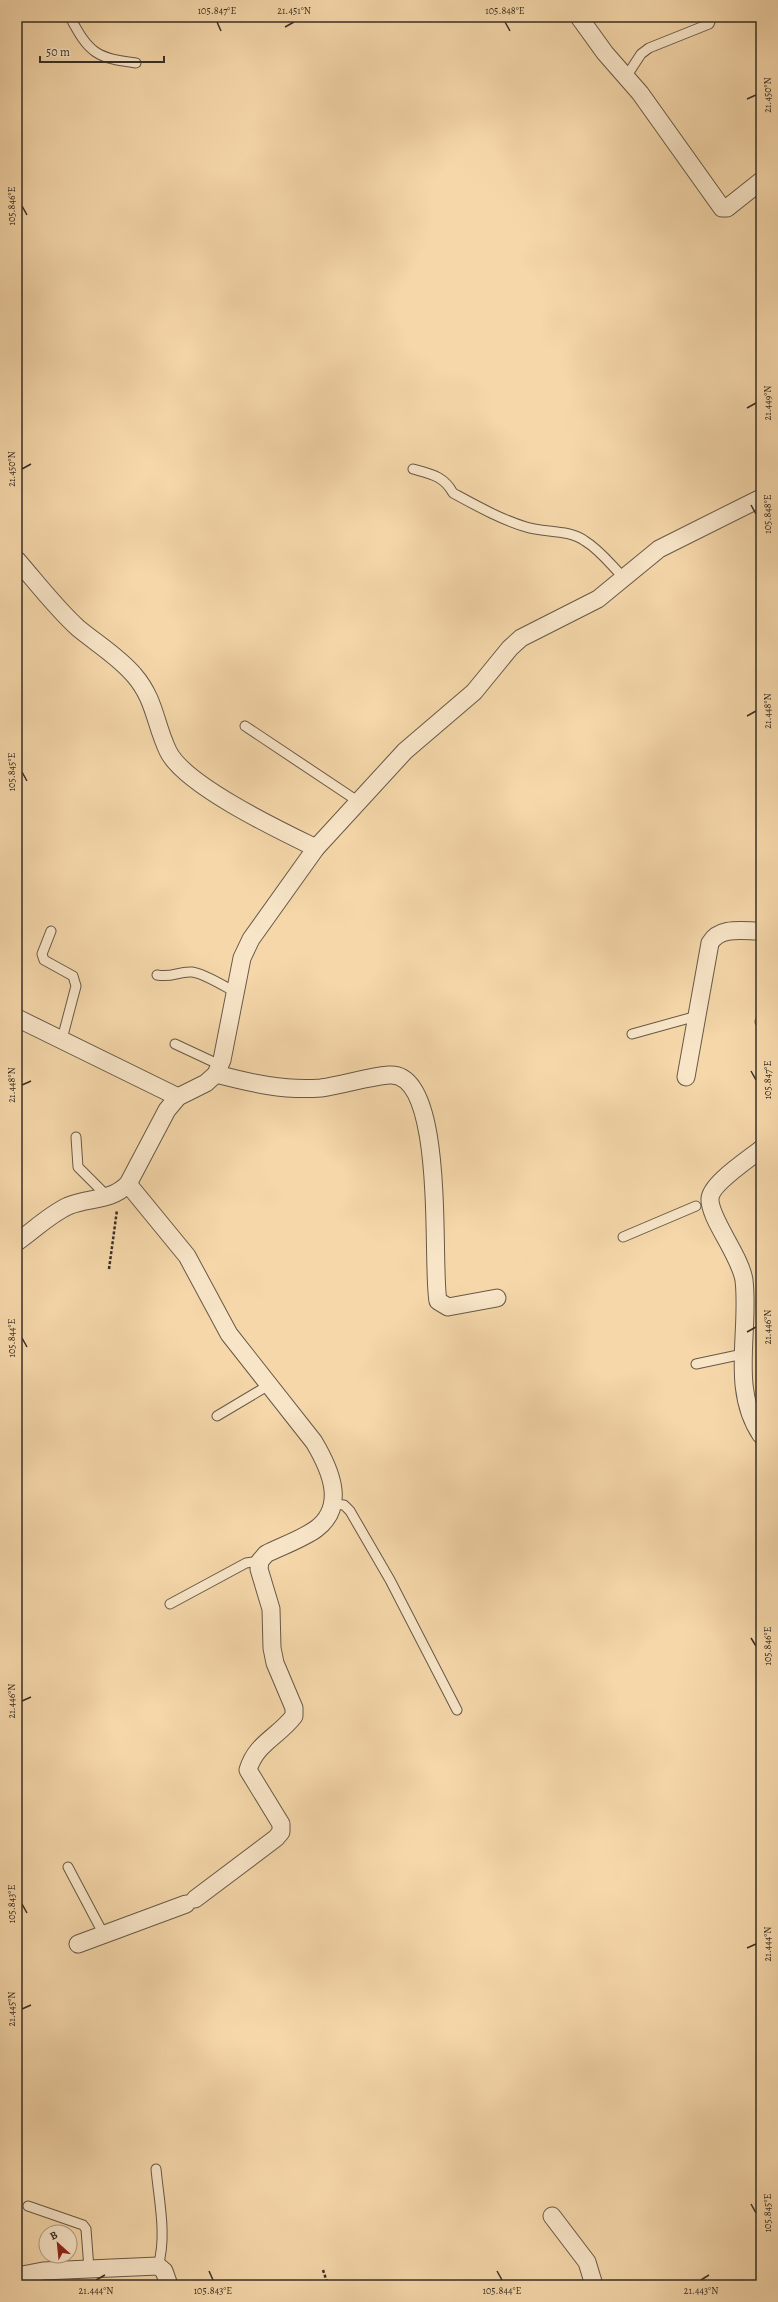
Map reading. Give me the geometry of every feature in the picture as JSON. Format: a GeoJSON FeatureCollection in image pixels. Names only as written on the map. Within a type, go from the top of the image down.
{"type":"FeatureCollection","features":[{"type":"Feature","properties":{"kind":"street"},"geometry":{"type":"LineString","coordinates":[[579,17],[649,106],[722,208],[727,208],[761,182]]}},
{"type":"Feature","properties":{"kind":"street"},"geometry":{"type":"LineString","coordinates":[[17,1242],[55,1213],[70,1206],[119,1191],[167,1110],[178,1097],[206,1083],[218,1070],[236,992],[242,958],[251,939],[316,848],[405,752],[474,692],[510,648],[521,638],[598,599],[659,549],[761,498]]}},
{"type":"Feature","properties":{"kind":"street"},"geometry":{"type":"LineString","coordinates":[[17,560],[67,617],[133,673],[153,704],[168,751],[178,766],[191,778],[274,828],[316,848]]}},
{"type":"Feature","properties":{"kind":"street"},"geometry":{"type":"LineString","coordinates":[[686,1077],[710,943],[715,935],[725,931],[761,931]]}},
{"type":"Feature","properties":{"kind":"street"},"geometry":{"type":"LineString","coordinates":[[17,1018],[178,1097]]}},
{"type":"Feature","properties":{"kind":"street"},"geometry":{"type":"LineString","coordinates":[[218,1070],[259,1085],[284,1088],[321,1088],[391,1075],[406,1079],[416,1091],[430,1143],[436,1235],[435,1287],[438,1301],[448,1307],[497,1298]]}},
{"type":"Feature","properties":{"kind":"street"},"geometry":{"type":"LineString","coordinates":[[761,1149],[718,1184],[703,1203],[712,1209],[736,1256],[743,1278],[745,1298],[743,1375],[746,1403],[752,1422],[761,1435]]}},
{"type":"Feature","properties":{"kind":"street"},"geometry":{"type":"LineString","coordinates":[[78,1944],[191,1901],[276,1838],[281,1832],[281,1824],[248,1770],[252,1758],[257,1750],[294,1716],[294,1708],[275,1663],[272,1648],[271,1610],[259,1569],[260,1561],[266,1554],[316,1529],[326,1520],[334,1504],[333,1486],[323,1457],[314,1442],[229,1334],[187,1256],[119,1191]]}},
{"type":"Feature","properties":{"kind":"street"},"geometry":{"type":"LineString","coordinates":[[552,2216],[587,2262],[594,2285]]}},
{"type":"Feature","properties":{"kind":"street"},"geometry":{"type":"LineString","coordinates":[[17,2276],[43,2271],[158,2266],[164,2271],[169,2285]]}},
{"type":"Feature","properties":{"kind":"lane"},"geometry":{"type":"LineString","coordinates":[[70,17],[89,48],[109,60],[136,63]]}},
{"type":"Feature","properties":{"kind":"lane"},"geometry":{"type":"LineString","coordinates":[[626,77],[641,54],[649,48],[708,24],[712,17]]}},
{"type":"Feature","properties":{"kind":"lane"},"geometry":{"type":"LineString","coordinates":[[413,469],[439,477],[448,484],[453,493],[507,520],[528,528],[570,534],[585,540],[598,550],[623,577]]}},
{"type":"Feature","properties":{"kind":"lane"},"geometry":{"type":"LineString","coordinates":[[245,726],[358,802]]}},
{"type":"Feature","properties":{"kind":"lane"},"geometry":{"type":"LineString","coordinates":[[51,931],[42,954],[44,960],[73,976],[76,986],[62,1039]]}},
{"type":"Feature","properties":{"kind":"lane"},"geometry":{"type":"LineString","coordinates":[[157,976],[169,978],[183,972],[193,972],[236,992]]}},
{"type":"Feature","properties":{"kind":"lane"},"geometry":{"type":"LineString","coordinates":[[632,1034],[696,1016]]}},
{"type":"Feature","properties":{"kind":"lane"},"geometry":{"type":"LineString","coordinates":[[175,1044],[218,1070]]}},
{"type":"Feature","properties":{"kind":"lane"},"geometry":{"type":"LineString","coordinates":[[76,1137],[78,1167],[119,1191]]}},
{"type":"Feature","properties":{"kind":"lane"},"geometry":{"type":"LineString","coordinates":[[623,1237],[703,1203]]}},
{"type":"Feature","properties":{"kind":"lane"},"geometry":{"type":"LineString","coordinates":[[696,1364],[744,1354]]}},
{"type":"Feature","properties":{"kind":"lane"},"geometry":{"type":"LineString","coordinates":[[217,1416],[269,1384]]}},
{"type":"Feature","properties":{"kind":"lane"},"geometry":{"type":"LineString","coordinates":[[334,1504],[344,1505],[350,1511],[390,1580],[457,1710]]}},
{"type":"Feature","properties":{"kind":"lane"},"geometry":{"type":"LineString","coordinates":[[170,1604],[246,1563],[260,1561]]}},
{"type":"Feature","properties":{"kind":"lane"},"geometry":{"type":"LineString","coordinates":[[68,1867],[104,1935]]}},
{"type":"Feature","properties":{"kind":"lane"},"geometry":{"type":"LineString","coordinates":[[156,2169],[162,2234],[162,2254],[158,2266]]}},
{"type":"Feature","properties":{"kind":"lane"},"geometry":{"type":"LineString","coordinates":[[28,2206],[83,2225],[86,2229],[89,2269]]}},
{"type":"Feature","properties":{"kind":"path"},"geometry":{"type":"LineString","coordinates":[[109,1269],[119,1191]]}},
{"type":"Feature","properties":{"kind":"path"},"geometry":{"type":"LineString","coordinates":[[323,2270],[328,2285]]}}]}
